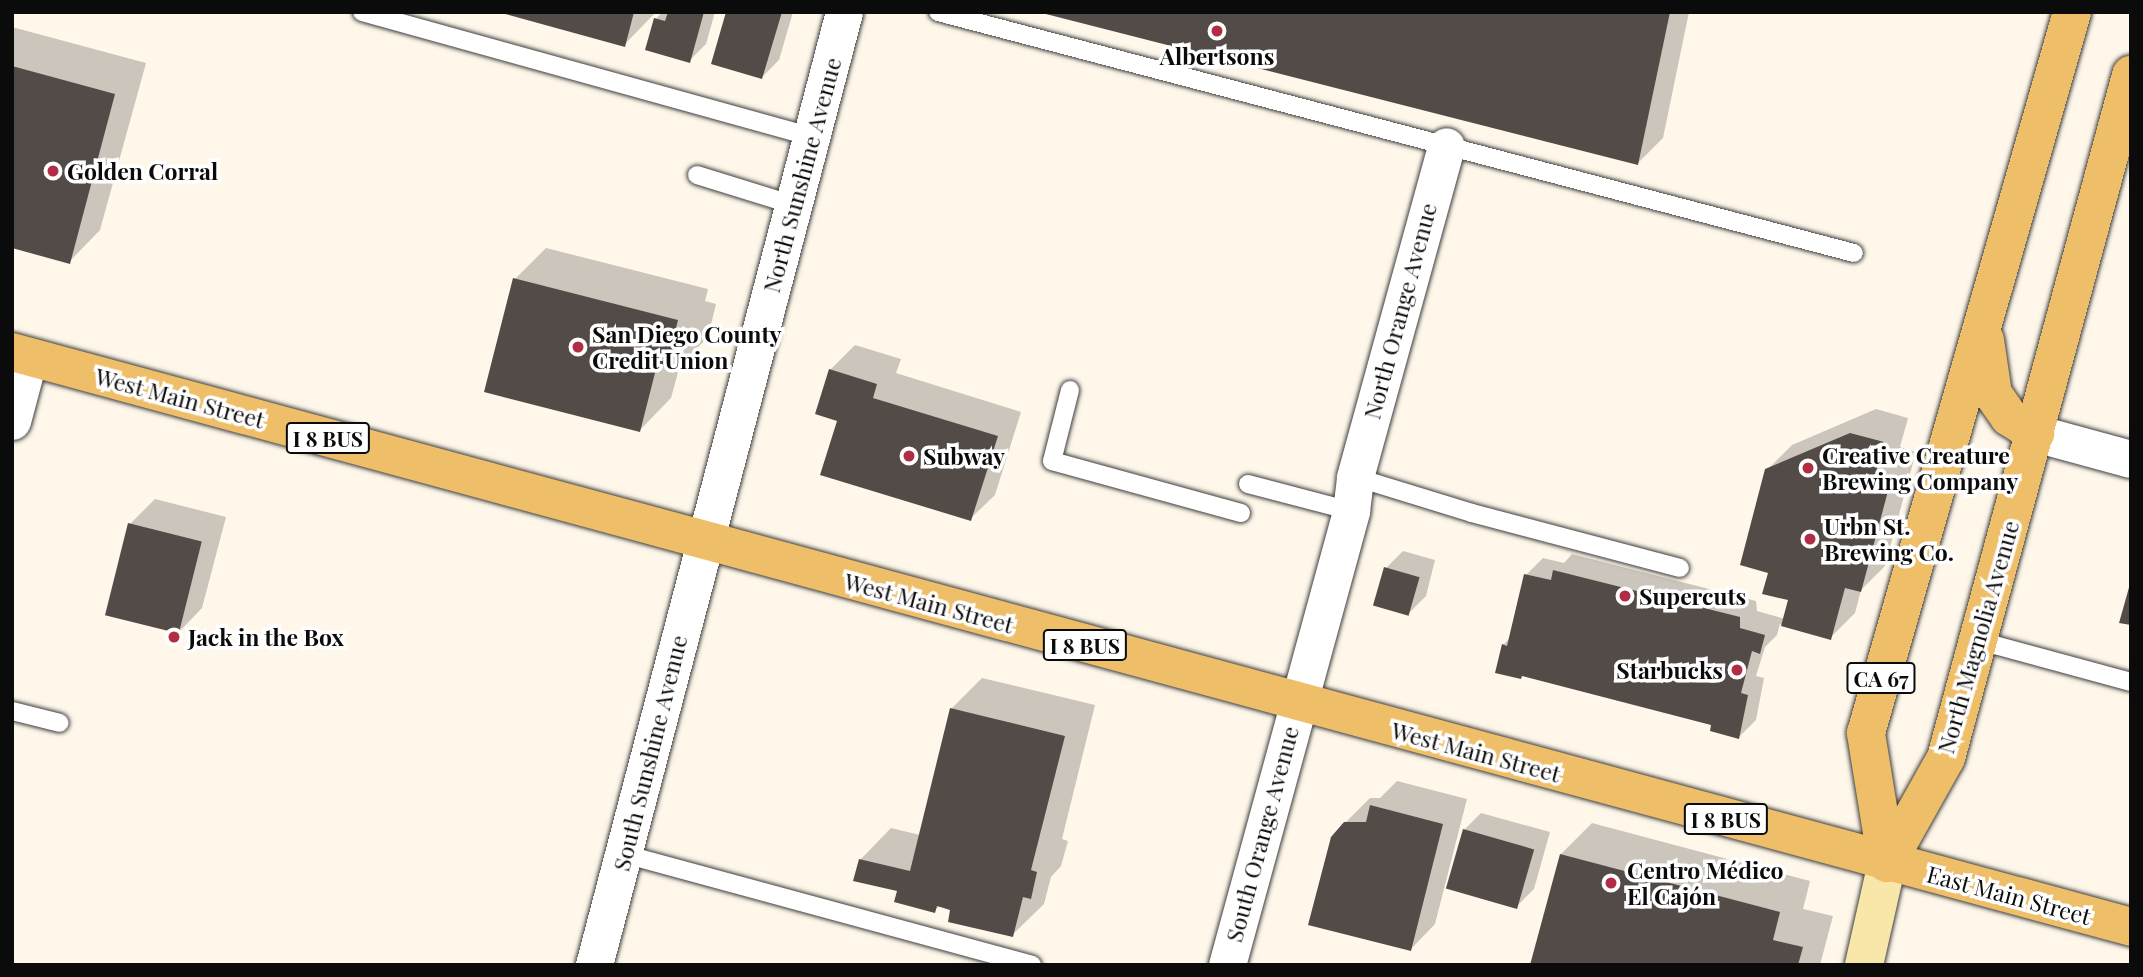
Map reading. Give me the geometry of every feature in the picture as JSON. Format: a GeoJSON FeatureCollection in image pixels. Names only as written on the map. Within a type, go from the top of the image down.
{"type":"FeatureCollection","features":[{"type":"Feature","properties":{"kind":"main road","name":"CA 67"},"geometry":{"type":"LineString","coordinates":[[1887,863],[1866,733],[2072,12]]}},
{"type":"Feature","properties":{"kind":"main road","name":"North Magnolia Avenue"},"geometry":{"type":"LineString","coordinates":[[1887,863],[1946,758],[1980,641],[2131,75]]}},
{"type":"Feature","properties":{"kind":"main road"},"geometry":{"type":"LineString","coordinates":[[1984,320],[1986,360],[1993,394],[2009,417],[2035,433]]}},
{"type":"Feature","properties":{"kind":"main road","name":"West Main Street"},"geometry":{"type":"LineString","coordinates":[[21,355],[1887,863]]}},
{"type":"Feature","properties":{"kind":"main road"},"geometry":{"type":"LineString","coordinates":[[1864,965],[1887,863]]}},
{"type":"Feature","properties":{"kind":"main road","name":"East Main Street"},"geometry":{"type":"LineString","coordinates":[[1887,863],[2131,927]]}},
{"type":"Feature","properties":{"kind":"street","name":"North Sunshine Avenue"},"geometry":{"type":"LineString","coordinates":[[704,541],[844,12]]}},
{"type":"Feature","properties":{"kind":"street","name":"North Orange Avenue"},"geometry":{"type":"LineString","coordinates":[[1297,703],[1446,146]]}},
{"type":"Feature","properties":{"kind":"street"},"geometry":{"type":"LineString","coordinates":[[12,421],[21,355]]}},
{"type":"Feature","properties":{"kind":"street"},"geometry":{"type":"LineString","coordinates":[[2035,433],[2131,459]]}},
{"type":"Feature","properties":{"kind":"street","name":"South Sunshine Avenue"},"geometry":{"type":"LineString","coordinates":[[594,965],[704,541]]}},
{"type":"Feature","properties":{"kind":"street","name":"South Orange Avenue"},"geometry":{"type":"LineString","coordinates":[[1227,965],[1297,703]]}},
{"type":"Feature","properties":{"kind":"lane"},"geometry":{"type":"LineString","coordinates":[[362,12],[813,137]]}},
{"type":"Feature","properties":{"kind":"lane"},"geometry":{"type":"LineString","coordinates":[[938,12],[962,15],[1854,253]]}},
{"type":"Feature","properties":{"kind":"lane"},"geometry":{"type":"LineString","coordinates":[[697,175],[794,205]]}},
{"type":"Feature","properties":{"kind":"lane"},"geometry":{"type":"LineString","coordinates":[[1070,390],[1052,461],[1241,513]]}},
{"type":"Feature","properties":{"kind":"lane"},"geometry":{"type":"LineString","coordinates":[[1248,484],[1353,494],[1472,513],[1679,568]]}},
{"type":"Feature","properties":{"kind":"lane"},"geometry":{"type":"LineString","coordinates":[[1980,641],[2131,682]]}},
{"type":"Feature","properties":{"kind":"lane"},"geometry":{"type":"LineString","coordinates":[[12,711],[60,723]]}},
{"type":"Feature","properties":{"kind":"lane"},"geometry":{"type":"LineString","coordinates":[[624,854],[1032,965]]}},
{"type":"Feature","properties":{"kind":"building"},"geometry":{"type":"Polygon","coordinates":[[[498,12],[634,12],[625,47],[498,12]]]}},
{"type":"Feature","properties":{"kind":"building"},"geometry":{"type":"Polygon","coordinates":[[[668,12],[704,12],[690,63],[645,50],[654,18],[665,21],[668,12]]]}},
{"type":"Feature","properties":{"kind":"building"},"geometry":{"type":"Polygon","coordinates":[[[726,12],[782,12],[762,79],[711,64],[726,12]]]}},
{"type":"Feature","properties":{"kind":"building"},"geometry":{"type":"Polygon","coordinates":[[[1038,12],[1670,12],[1638,165],[1038,12]]]}},
{"type":"Feature","properties":{"kind":"building","name":"Golden Corral"},"geometry":{"type":"Polygon","coordinates":[[[12,66],[115,94],[70,264],[12,248],[12,66]]]}},
{"type":"Feature","properties":{"kind":"building"},"geometry":{"type":"Polygon","coordinates":[[[513,278],[678,320],[675,332],[686,335],[677,370],[657,365],[640,432],[484,392],[513,278]]]}},
{"type":"Feature","properties":{"kind":"building","name":"Subway"},"geometry":{"type":"Polygon","coordinates":[[[829,369],[877,384],[873,398],[998,436],[971,521],[820,475],[837,421],[815,414],[829,369]]]}},
{"type":"Feature","properties":{"kind":"building"},"geometry":{"type":"Polygon","coordinates":[[[1850,433],[1884,442],[1876,472],[1892,476],[1861,592],[1845,588],[1831,640],[1781,626],[1788,600],[1762,594],[1768,573],[1740,565],[1765,469],[1850,433]]]}},
{"type":"Feature","properties":{"kind":"building"},"geometry":{"type":"Polygon","coordinates":[[[128,523],[202,541],[179,634],[105,615],[128,523]]]}},
{"type":"Feature","properties":{"kind":"building"},"geometry":{"type":"Polygon","coordinates":[[[1384,567],[1420,577],[1409,616],[1373,605],[1384,567]]]}},
{"type":"Feature","properties":{"kind":"building"},"geometry":{"type":"Polygon","coordinates":[[[1553,570],[1740,617],[1740,628],[1765,635],[1760,654],[1752,651],[1741,693],[1748,695],[1739,739],[1710,731],[1711,725],[1522,676],[1521,679],[1495,673],[1502,644],[1507,646],[1524,574],[1551,580],[1553,570]]]}},
{"type":"Feature","properties":{"kind":"building"},"geometry":{"type":"Polygon","coordinates":[[[2131,584],[2131,625],[2119,623],[2131,584]]]}},
{"type":"Feature","properties":{"kind":"building"},"geometry":{"type":"Polygon","coordinates":[[[950,708],[1065,736],[1031,870],[1037,872],[1031,899],[1023,897],[1013,937],[948,922],[950,910],[937,906],[935,913],[894,902],[897,891],[853,881],[859,859],[910,871],[950,708]]]}},
{"type":"Feature","properties":{"kind":"building"},"geometry":{"type":"Polygon","coordinates":[[[1370,805],[1443,824],[1411,951],[1308,925],[1331,837],[1344,822],[1366,822],[1370,805]]]}},
{"type":"Feature","properties":{"kind":"building"},"geometry":{"type":"Polygon","coordinates":[[[1463,829],[1534,849],[1517,909],[1446,889],[1463,829]]]}},
{"type":"Feature","properties":{"kind":"building","name":"Centro Médico El Cajón"},"geometry":{"type":"Polygon","coordinates":[[[1560,854],[1780,912],[1773,940],[1803,947],[1798,965],[1530,965],[1560,854]]]}},
{"type":"Feature","properties":{"kind":"place","name":"Albertsons"},"geometry":{"type":"Point","coordinates":[1217,31]}},
{"type":"Feature","properties":{"kind":"place","name":"Golden Corral"},"geometry":{"type":"Point","coordinates":[53,171]}},
{"type":"Feature","properties":{"kind":"place","name":"San Diego County Credit Union"},"geometry":{"type":"Point","coordinates":[578,347]}},
{"type":"Feature","properties":{"kind":"place","name":"Subway"},"geometry":{"type":"Point","coordinates":[909,456]}},
{"type":"Feature","properties":{"kind":"place","name":"Creative Creature Brewing Company"},"geometry":{"type":"Point","coordinates":[1808,468]}},
{"type":"Feature","properties":{"kind":"place","name":"Urbn St. Brewing Co."},"geometry":{"type":"Point","coordinates":[1810,539]}},
{"type":"Feature","properties":{"kind":"place","name":"Supercuts"},"geometry":{"type":"Point","coordinates":[1625,596]}},
{"type":"Feature","properties":{"kind":"place","name":"Jack in the Box"},"geometry":{"type":"Point","coordinates":[174,637]}},
{"type":"Feature","properties":{"kind":"place","name":"Starbucks"},"geometry":{"type":"Point","coordinates":[1737,670]}},
{"type":"Feature","properties":{"kind":"place","name":"Centro Médico El Cajón"},"geometry":{"type":"Point","coordinates":[1611,883]}}]}
